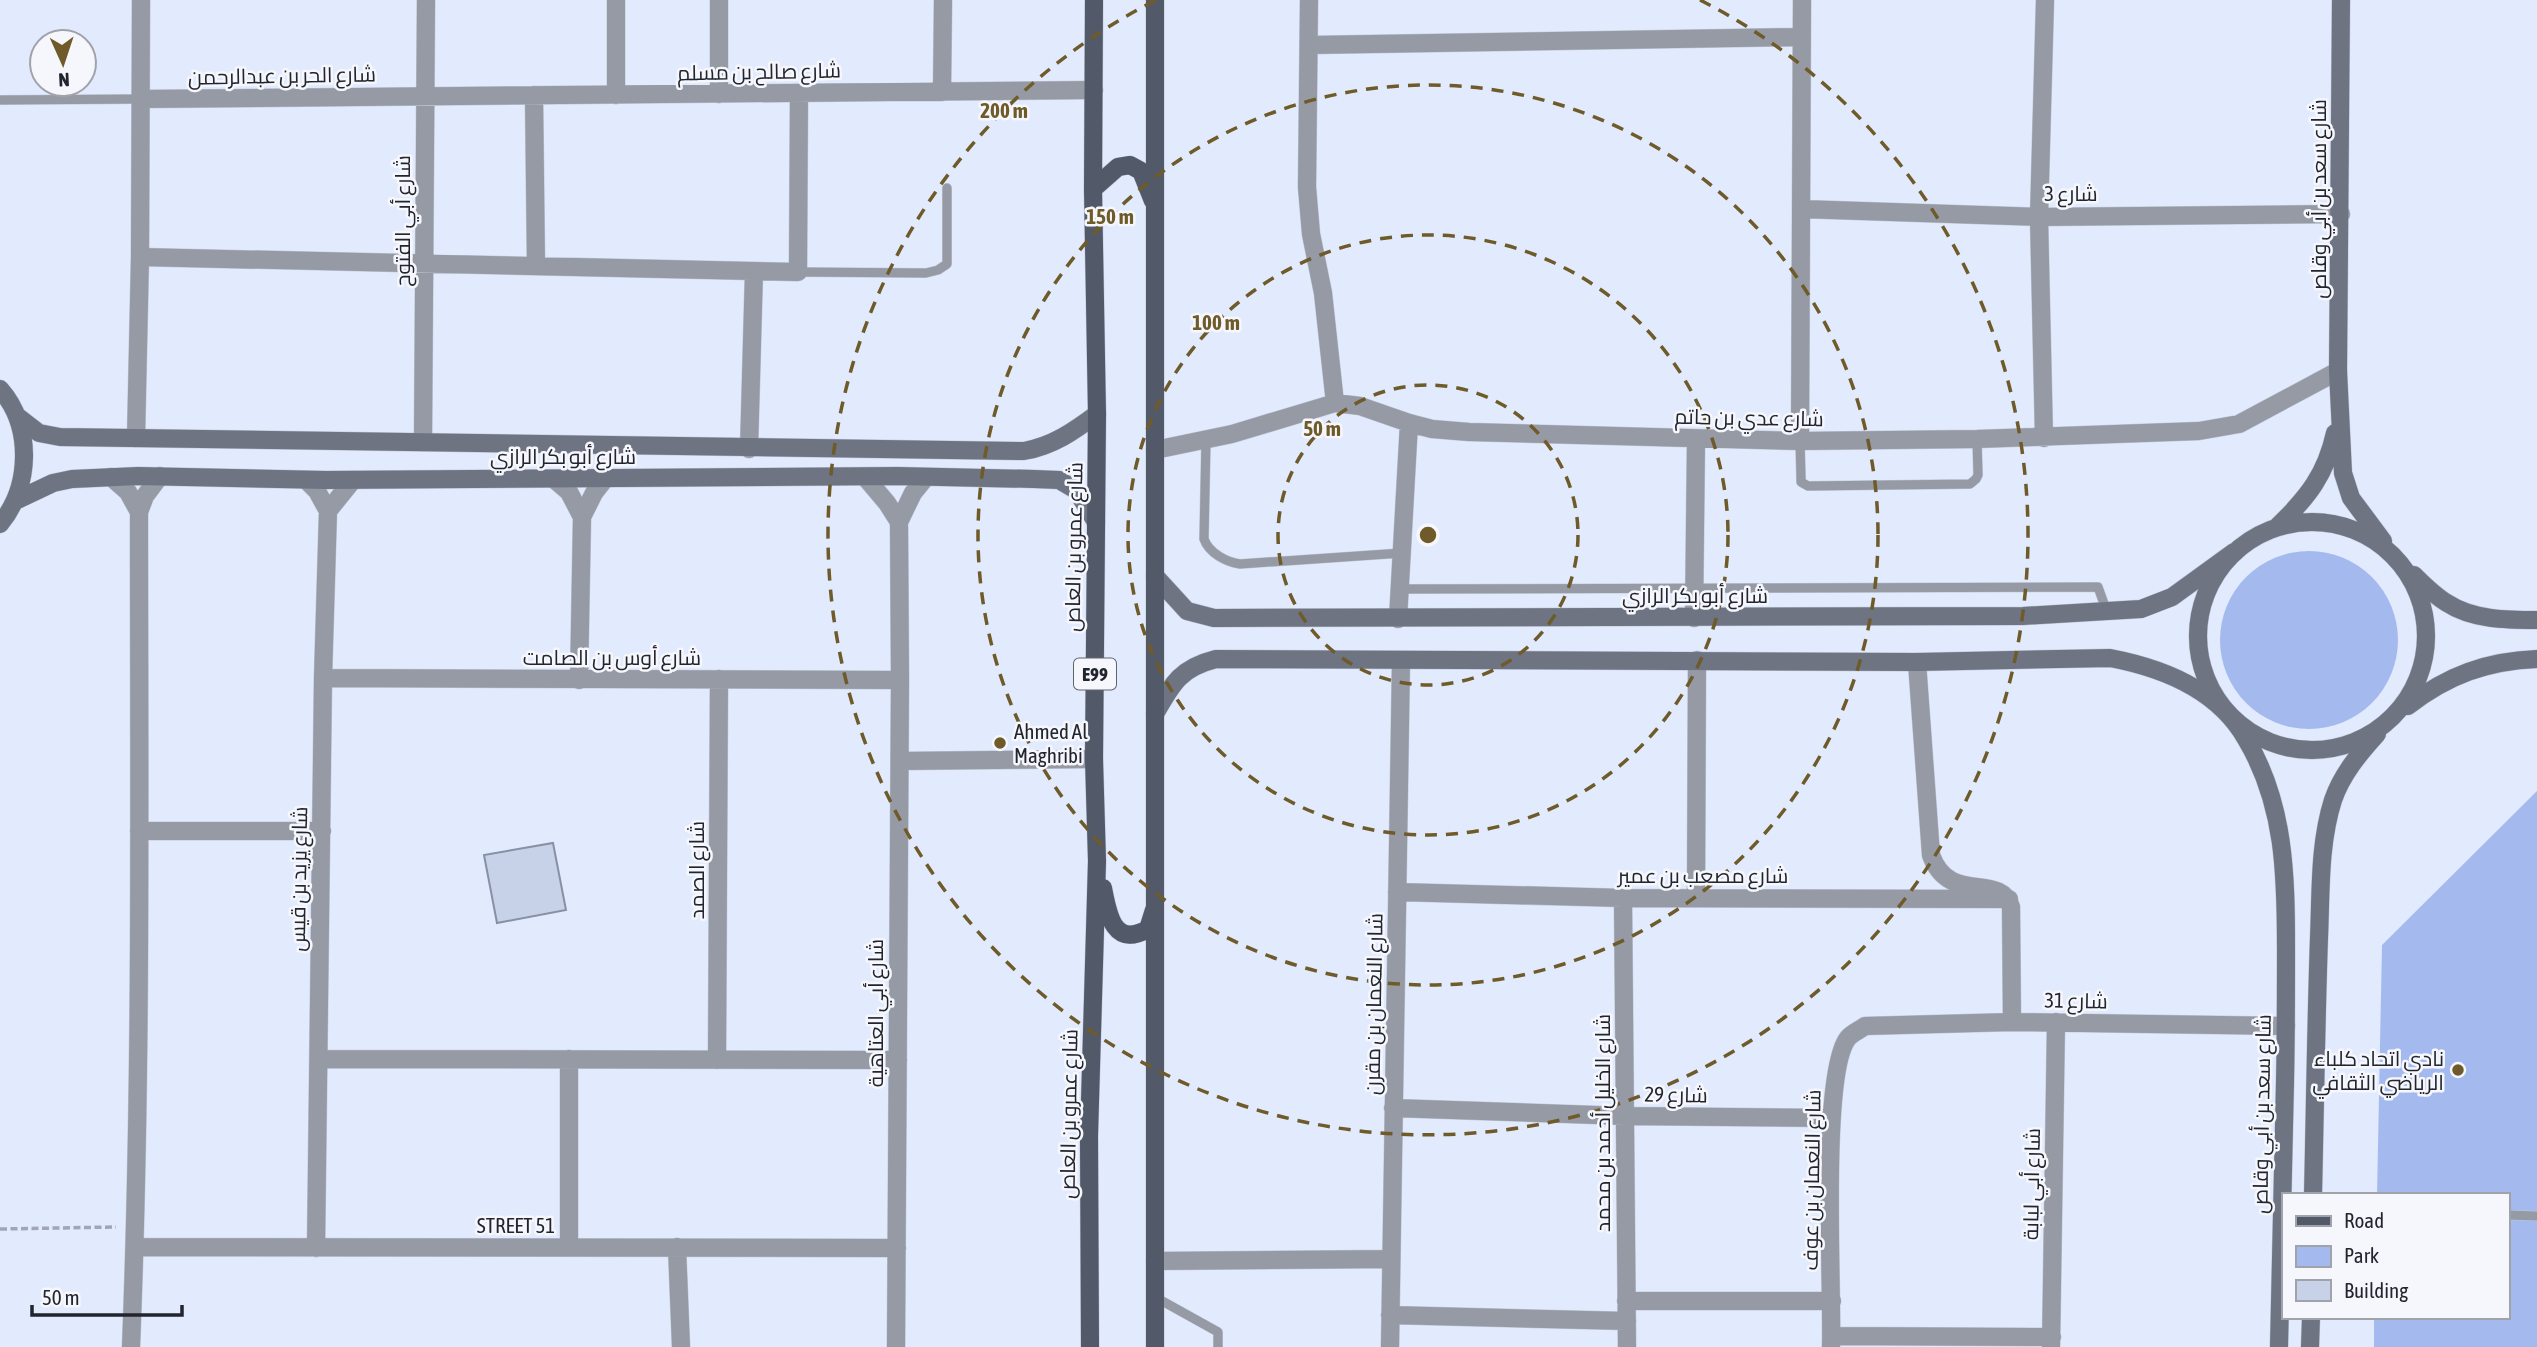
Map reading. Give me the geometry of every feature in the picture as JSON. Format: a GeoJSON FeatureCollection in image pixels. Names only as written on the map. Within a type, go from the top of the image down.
{"type":"FeatureCollection","features":[{"type":"Feature","properties":{"kind":"main road","name":"شارع عمرو بن العاص"},"geometry":{"type":"LineString","coordinates":[[1090,1347],[1089,1136],[1097,861],[1094,759],[1097,414],[1093,189],[1094,0]]}},
{"type":"Feature","properties":{"kind":"main road"},"geometry":{"type":"LineString","coordinates":[[1155,0],[1155,1347]]}},
{"type":"Feature","properties":{"kind":"main road"},"geometry":{"type":"LineString","coordinates":[[1093,189],[1118,167],[1130,165],[1141,171],[1157,211]]}},
{"type":"Feature","properties":{"kind":"main road"},"geometry":{"type":"LineString","coordinates":[[1097,861],[1108,914],[1116,930],[1138,935],[1148,929],[1157,900]]}},
{"type":"Feature","properties":{"kind":"street"},"geometry":{"type":"LineString","coordinates":[[136,438],[141,0]]}},
{"type":"Feature","properties":{"kind":"street","name":"شارع أبي الفتوح"},"geometry":{"type":"LineString","coordinates":[[423,442],[426,0]]}},
{"type":"Feature","properties":{"kind":"street"},"geometry":{"type":"LineString","coordinates":[[616,0],[616,95]]}},
{"type":"Feature","properties":{"kind":"street"},"geometry":{"type":"LineString","coordinates":[[719,0],[719,94]]}},
{"type":"Feature","properties":{"kind":"street"},"geometry":{"type":"LineString","coordinates":[[942,92],[943,0]]}},
{"type":"Feature","properties":{"kind":"street"},"geometry":{"type":"LineString","coordinates":[[1309,0],[1307,187],[1311,234],[1323,293],[1335,402]]}},
{"type":"Feature","properties":{"kind":"street"},"geometry":{"type":"LineString","coordinates":[[1800,441],[1802,0]]}},
{"type":"Feature","properties":{"kind":"street"},"geometry":{"type":"LineString","coordinates":[[2044,438],[2039,216],[2045,0]]}},
{"type":"Feature","properties":{"kind":"street","name":"شارع سعد بن أبي وقاص"},"geometry":{"type":"LineString","coordinates":[[2341,0],[2338,371],[2343,473],[2351,498],[2400,562]]}},
{"type":"Feature","properties":{"kind":"street"},"geometry":{"type":"LineString","coordinates":[[1310,45],[1801,37]]}},
{"type":"Feature","properties":{"kind":"street","name":"شارع صالح بن مسلم"},"geometry":{"type":"LineString","coordinates":[[425,96],[1094,90]]}},
{"type":"Feature","properties":{"kind":"street"},"geometry":{"type":"LineString","coordinates":[[140,257],[798,272],[799,93]]}},
{"type":"Feature","properties":{"kind":"street"},"geometry":{"type":"LineString","coordinates":[[534,95],[536,266]]}},
{"type":"Feature","properties":{"kind":"street","name":"شارع الحر بن عبدالرحمن"},"geometry":{"type":"LineString","coordinates":[[140,99],[425,96]]}},
{"type":"Feature","properties":{"kind":"street","name":"شارع 3"},"geometry":{"type":"LineString","coordinates":[[1801,209],[2039,216],[2341,214]]}},
{"type":"Feature","properties":{"kind":"street"},"geometry":{"type":"LineString","coordinates":[[749,449],[754,271]]}},
{"type":"Feature","properties":{"kind":"street","name":"شارع عدي بن حاتم"},"geometry":{"type":"LineString","coordinates":[[1155,450],[1206,440],[1335,402],[1360,406],[1432,429],[1696,440],[2044,438],[2199,431],[2239,424],[2338,371]]}},
{"type":"Feature","properties":{"kind":"street"},"geometry":{"type":"LineString","coordinates":[[0,389],[17,416],[24,444],[24,473],[15,501],[0,524]]}},
{"type":"Feature","properties":{"kind":"street","name":"شارع سعد بن أبي وقاص"},"geometry":{"type":"LineString","coordinates":[[2278,526],[2305,500],[2328,463],[2341,398]]}},
{"type":"Feature","properties":{"kind":"street","name":"شارع أبو بكر الرازي"},"geometry":{"type":"LineString","coordinates":[[17,416],[39,433],[60,437],[1024,451],[1042,448],[1056,441],[1097,414]]}},
{"type":"Feature","properties":{"kind":"street"},"geometry":{"type":"LineString","coordinates":[[1398,619],[1409,423]]}},
{"type":"Feature","properties":{"kind":"street"},"geometry":{"type":"LineString","coordinates":[[1694,618],[1696,440]]}},
{"type":"Feature","properties":{"kind":"street"},"geometry":{"type":"LineString","coordinates":[[131,1347],[135,1247],[139,831],[139,512],[145,496],[160,476]]}},
{"type":"Feature","properties":{"kind":"street"},"geometry":{"type":"LineString","coordinates":[[111,477],[128,492],[139,512]]}},
{"type":"Feature","properties":{"kind":"street","name":"شارع أبو بكر الرازي"},"geometry":{"type":"LineString","coordinates":[[15,501],[53,483],[111,477],[555,480],[926,477],[1059,480],[1076,490],[1096,522]]}},
{"type":"Feature","properties":{"kind":"street"},"geometry":{"type":"LineString","coordinates":[[865,477],[899,522]]}},
{"type":"Feature","properties":{"kind":"street"},"geometry":{"type":"LineString","coordinates":[[899,522],[913,493],[926,477]]}},
{"type":"Feature","properties":{"kind":"street"},"geometry":{"type":"LineString","coordinates":[[579,680],[582,517],[594,493],[605,479]]}},
{"type":"Feature","properties":{"kind":"street"},"geometry":{"type":"LineString","coordinates":[[306,480],[317,491],[328,511],[353,480]]}},
{"type":"Feature","properties":{"kind":"street"},"geometry":{"type":"LineString","coordinates":[[555,480],[569,492],[582,517]]}},
{"type":"Feature","properties":{"kind":"street","name":"شارع يزيد بن قيس"},"geometry":{"type":"LineString","coordinates":[[316,1248],[323,678],[328,511]]}},
{"type":"Feature","properties":{"kind":"street","name":"شارع أبي العتاهية"},"geometry":{"type":"LineString","coordinates":[[896,1347],[899,522]]}},
{"type":"Feature","properties":{"kind":"street"},"geometry":{"type":"LineString","coordinates":[[2227,713],[2212,692],[2202,669],[2197,644],[2199,618],[2205,594],[2217,571],[2234,552],[2255,536],[2278,526],[2329,522],[2354,529],[2376,540],[2448,604],[2473,615],[2508,620],[2537,620]]}},
{"type":"Feature","properties":{"kind":"street","name":"شارع أبو بكر الرازي"},"geometry":{"type":"LineString","coordinates":[[1155,576],[1187,611],[1214,618],[2022,617],[2141,609],[2172,597],[2234,552]]}},
{"type":"Feature","properties":{"kind":"street"},"geometry":{"type":"LineString","coordinates":[[2313,1193],[2320,885],[2324,843],[2339,785],[2355,758],[2404,704],[2417,683],[2425,660],[2425,612],[2417,589],[2400,562]]}},
{"type":"Feature","properties":{"kind":"street"},"geometry":{"type":"LineString","coordinates":[[1154,714],[1172,684],[1186,671],[1216,659],[1917,662],[2110,658],[2139,663],[2182,680],[2246,730],[2269,742],[2318,750],[2344,746],[2367,736],[2420,696],[2456,676],[2487,664],[2537,659]]}},
{"type":"Feature","properties":{"kind":"street"},"geometry":{"type":"LineString","coordinates":[[1696,898],[1697,660]]}},
{"type":"Feature","properties":{"kind":"street","name":"شارع النعمان بن مقرن"},"geometry":{"type":"LineString","coordinates":[[1390,1347],[1401,661]]}},
{"type":"Feature","properties":{"kind":"street"},"geometry":{"type":"LineString","coordinates":[[1917,662],[1931,855],[1936,868],[1946,879],[1960,885],[1997,890],[2008,899],[2011,907],[2012,1022]]}},
{"type":"Feature","properties":{"kind":"street","name":"شارع أوس بن الصامت"},"geometry":{"type":"LineString","coordinates":[[323,678],[900,680]]}},
{"type":"Feature","properties":{"kind":"street","name":"شارع الصمد"},"geometry":{"type":"LineString","coordinates":[[717,1060],[719,679]]}},
{"type":"Feature","properties":{"kind":"street","name":"شارع سعد بن أبي وقاص"},"geometry":{"type":"LineString","coordinates":[[2227,713],[2245,737],[2270,789],[2279,826],[2286,882],[2282,1193]]}},
{"type":"Feature","properties":{"kind":"street"},"geometry":{"type":"LineString","coordinates":[[900,761],[1094,759]]}},
{"type":"Feature","properties":{"kind":"street"},"geometry":{"type":"LineString","coordinates":[[139,831],[321,831]]}},
{"type":"Feature","properties":{"kind":"street","name":"شارع مصعب بن عمير"},"geometry":{"type":"LineString","coordinates":[[1397,892],[1623,898],[2008,899]]}},
{"type":"Feature","properties":{"kind":"street","name":"شارع الخليل أحمد بن محمد"},"geometry":{"type":"LineString","coordinates":[[1623,898],[1627,1347]]}},
{"type":"Feature","properties":{"kind":"street","name":"شارع 31"},"geometry":{"type":"LineString","coordinates":[[1866,1026],[2056,1022],[2286,1026]]}},
{"type":"Feature","properties":{"kind":"street","name":"شارع أبي لبابة"},"geometry":{"type":"LineString","coordinates":[[2051,1342],[2056,1022]]}},
{"type":"Feature","properties":{"kind":"street","name":"شارع النعمان بن عوف"},"geometry":{"type":"LineString","coordinates":[[1832,1342],[1831,1118],[1837,1063],[1848,1038],[1866,1026]]}},
{"type":"Feature","properties":{"kind":"street"},"geometry":{"type":"LineString","coordinates":[[318,1059],[898,1060]]}},
{"type":"Feature","properties":{"kind":"street"},"geometry":{"type":"LineString","coordinates":[[569,1059],[569,1247]]}},
{"type":"Feature","properties":{"kind":"street","name":"شارع 29"},"geometry":{"type":"LineString","coordinates":[[1394,1108],[1625,1116],[1831,1118]]}},
{"type":"Feature","properties":{"kind":"street","name":"شارع سعد بن أبي وقاص"},"geometry":{"type":"LineString","coordinates":[[2279,1347],[2282,1209]]}},
{"type":"Feature","properties":{"kind":"street","name":"STREET 51"},"geometry":{"type":"LineString","coordinates":[[135,1247],[897,1248]]}},
{"type":"Feature","properties":{"kind":"street"},"geometry":{"type":"LineString","coordinates":[[677,1247],[681,1347]]}},
{"type":"Feature","properties":{"kind":"street"},"geometry":{"type":"LineString","coordinates":[[1155,1261],[1391,1259]]}},
{"type":"Feature","properties":{"kind":"street"},"geometry":{"type":"LineString","coordinates":[[1626,1301],[1832,1301]]}},
{"type":"Feature","properties":{"kind":"street"},"geometry":{"type":"LineString","coordinates":[[1390,1315],[1627,1321]]}},
{"type":"Feature","properties":{"kind":"street"},"geometry":{"type":"LineString","coordinates":[[2310,1347],[2311,1319]]}},
{"type":"Feature","properties":{"kind":"street"},"geometry":{"type":"LineString","coordinates":[[1832,1342],[2051,1342]]}},
{"type":"Feature","properties":{"kind":"lane"},"geometry":{"type":"LineString","coordinates":[[0,100],[140,99]]}},
{"type":"Feature","properties":{"kind":"lane"},"geometry":{"type":"LineString","coordinates":[[798,272],[914,273],[939,270],[947,264],[947,188]]}},
{"type":"Feature","properties":{"kind":"lane"},"geometry":{"type":"LineString","coordinates":[[1800,441],[1801,482],[1808,486],[1970,484],[1978,475],[1977,439]]}},
{"type":"Feature","properties":{"kind":"lane"},"geometry":{"type":"LineString","coordinates":[[1206,440],[1204,539],[1206,545],[1226,561],[1240,564],[1402,553]]}},
{"type":"Feature","properties":{"kind":"lane"},"geometry":{"type":"LineString","coordinates":[[1401,589],[2098,587],[2107,612]]}},
{"type":"Feature","properties":{"kind":"lane"},"geometry":{"type":"LineString","coordinates":[[2509,1215],[2537,1216]]}},
{"type":"Feature","properties":{"kind":"lane"},"geometry":{"type":"LineString","coordinates":[[1155,1297],[1219,1332],[1218,1347]]}},
{"type":"Feature","properties":{"kind":"path"},"geometry":{"type":"LineString","coordinates":[[0,1229],[135,1227]]}},
{"type":"Feature","properties":{"kind":"green space"},"geometry":{"type":"Polygon","coordinates":[[[2309,551],[2343,557],[2372,577],[2392,606],[2398,640],[2392,674],[2372,703],[2343,723],[2309,729],[2275,723],[2246,703],[2226,674],[2220,640],[2226,606],[2246,577],[2275,557],[2309,551]]]}},
{"type":"Feature","properties":{"kind":"green space","name":"نادي اتحاد كلباء الرياضي الثقافي"},"geometry":{"type":"Polygon","coordinates":[[[2537,791],[2537,1347],[2374,1347],[2374,1319],[2509,1319],[2509,1193],[2377,1193],[2382,945],[2537,791]]]}},
{"type":"Feature","properties":{"kind":"building"},"geometry":{"type":"Polygon","coordinates":[[[553,843],[566,910],[497,923],[484,855],[553,843]]]}},
{"type":"Feature","properties":{"kind":"place","name":"Ahmed Al Maghribi"},"geometry":{"type":"Point","coordinates":[1000,743]}},
{"type":"Feature","properties":{"kind":"place","name":"نادي اتحاد كلباء الرياضي الثقافي"},"geometry":{"type":"Point","coordinates":[2458,1070]}}]}
